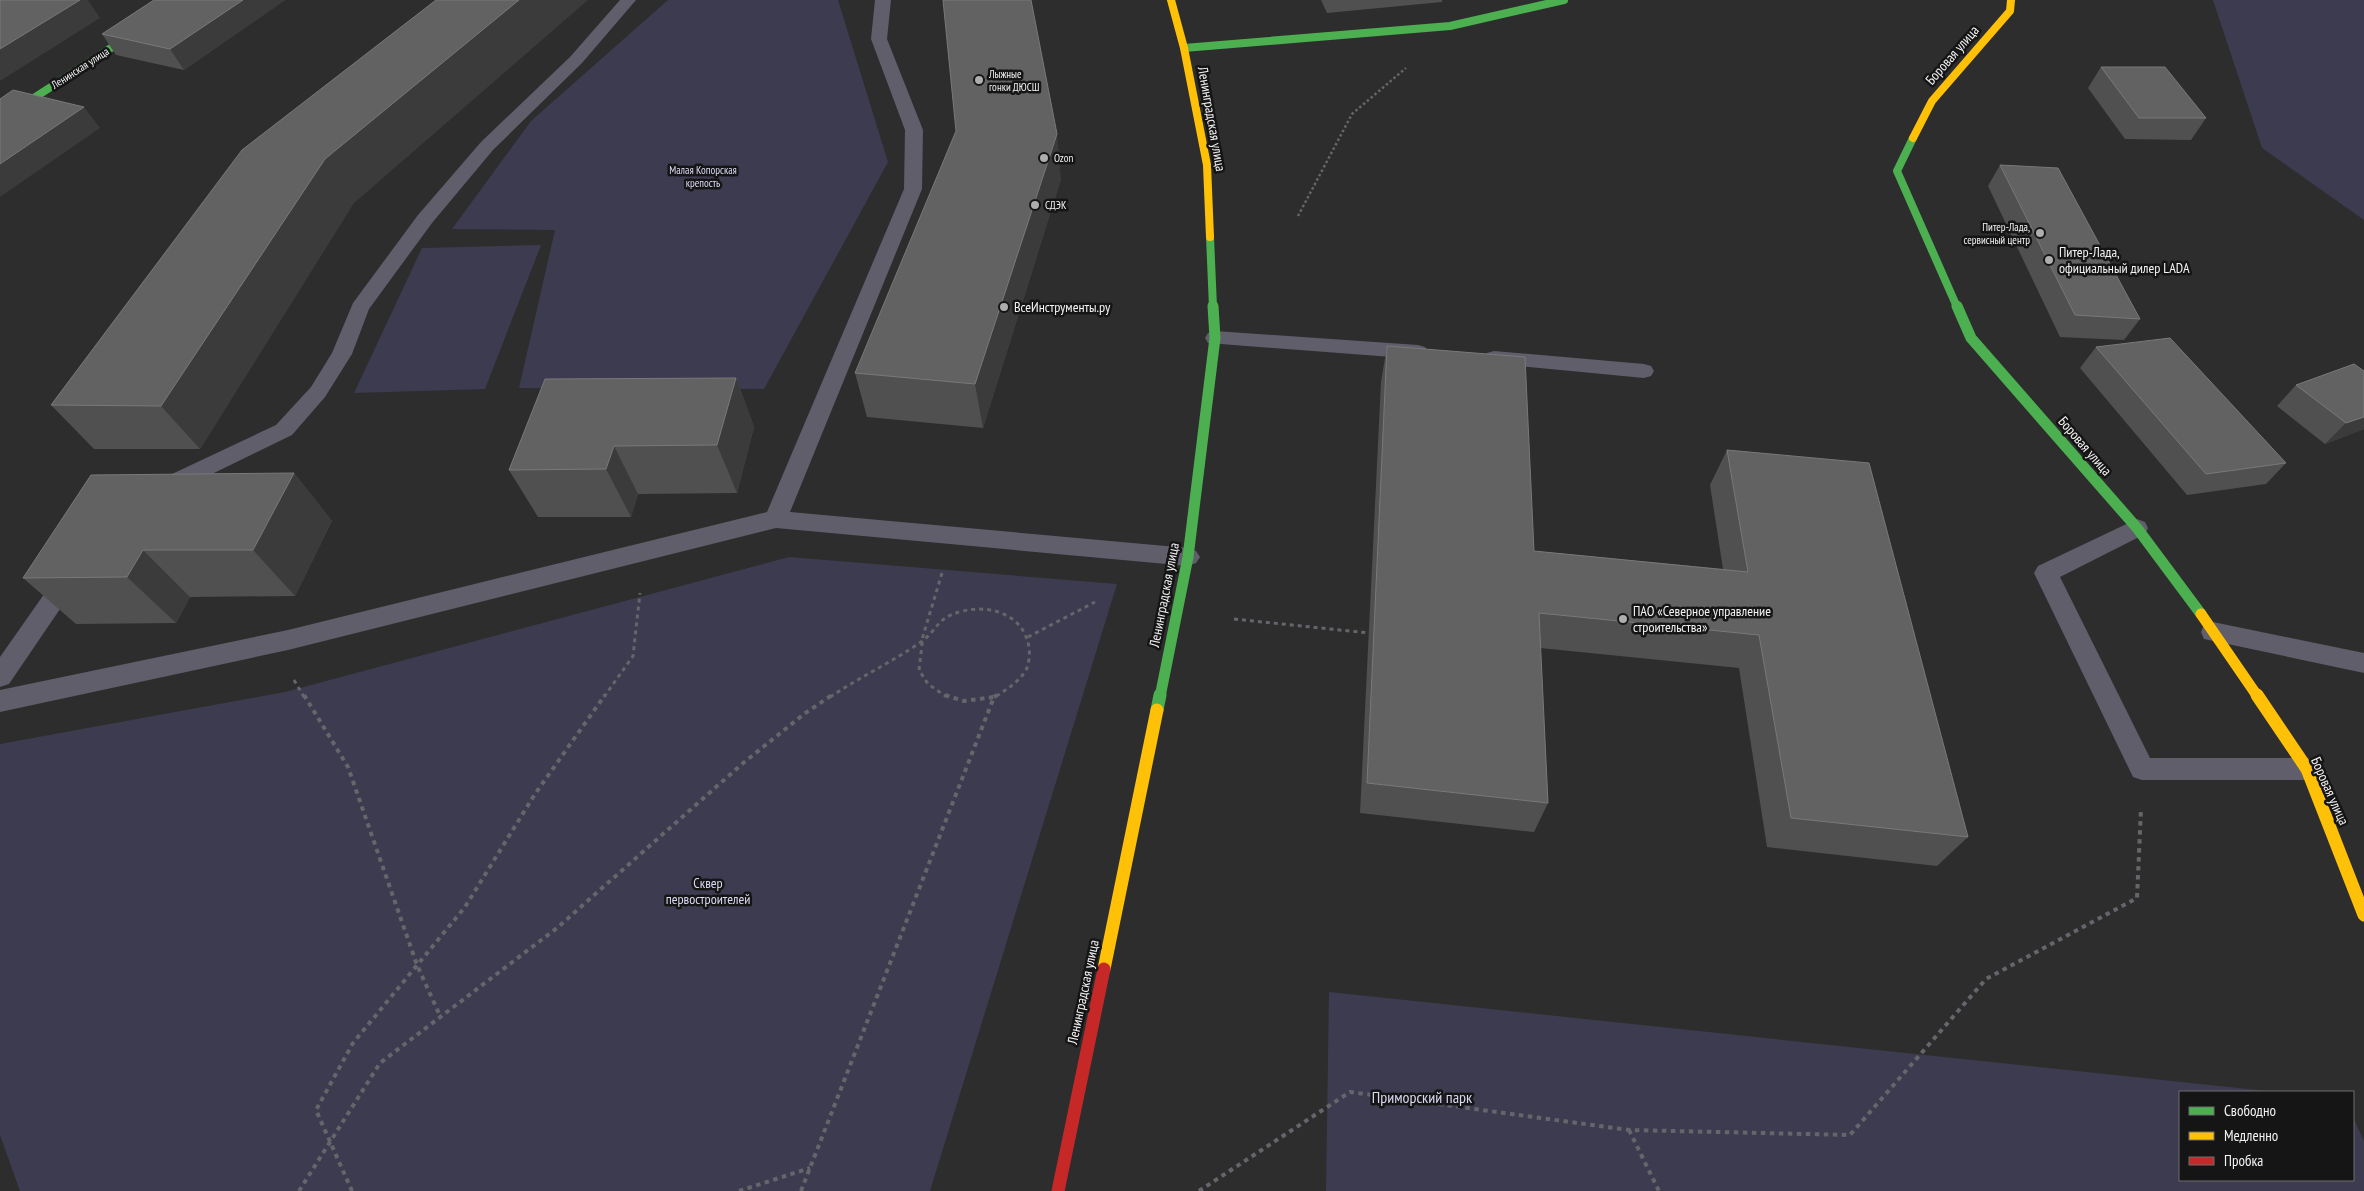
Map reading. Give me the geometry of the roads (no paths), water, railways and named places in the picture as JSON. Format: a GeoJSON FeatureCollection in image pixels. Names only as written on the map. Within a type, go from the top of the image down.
{"type":"FeatureCollection","features":[{"type":"Feature","properties":{"kind":"street","name":"Ленинская улица"},"geometry":{"type":"LineString","coordinates":[[0,120],[185,0]]}},
{"type":"Feature","properties":{"kind":"street","name":"Ленинградская улица"},"geometry":{"type":"LineString","coordinates":[[1058,1191],[1188,556],[1216,338],[1207,165],[1184,48],[1171,0]]}},
{"type":"Feature","properties":{"kind":"street"},"geometry":{"type":"LineString","coordinates":[[1184,48],[1450,26],[1564,0]]}},
{"type":"Feature","properties":{"kind":"street","name":"Боровая улица"},"geometry":{"type":"LineString","coordinates":[[2011,0],[2010,11],[1932,101],[1897,171],[1971,338],[2137,528],[2182,586],[2307,769],[2364,915]]}},
{"type":"Feature","properties":{"kind":"lane"},"geometry":{"type":"LineString","coordinates":[[148,497],[284,430],[318,392],[342,354],[360,308],[426,219],[487,146],[576,60],[628,0]]}},
{"type":"Feature","properties":{"kind":"lane"},"geometry":{"type":"LineString","coordinates":[[776,519],[913,189],[914,130],[879,39],[883,0]]}},
{"type":"Feature","properties":{"kind":"lane"},"geometry":{"type":"LineString","coordinates":[[1216,338],[1439,354]]}},
{"type":"Feature","properties":{"kind":"lane"},"geometry":{"type":"LineString","coordinates":[[1478,357],[1644,370]]}},
{"type":"Feature","properties":{"kind":"lane"},"geometry":{"type":"LineString","coordinates":[[0,701],[288,640],[776,519],[1188,556]]}},
{"type":"Feature","properties":{"kind":"lane"},"geometry":{"type":"LineString","coordinates":[[2137,528],[2046,572],[2142,769],[2307,769]]}},
{"type":"Feature","properties":{"kind":"lane"},"geometry":{"type":"LineString","coordinates":[[0,678],[81,562]]}},
{"type":"Feature","properties":{"kind":"lane"},"geometry":{"type":"LineString","coordinates":[[2213,632],[2364,663]]}},
{"type":"Feature","properties":{"kind":"place","name":"Лыжные гонки ДЮСШ"},"geometry":{"type":"Point","coordinates":[979,80]}},
{"type":"Feature","properties":{"kind":"place","name":"Ozon"},"geometry":{"type":"Point","coordinates":[1044,158]}},
{"type":"Feature","properties":{"kind":"place","name":"СДЭК"},"geometry":{"type":"Point","coordinates":[1035,205]}},
{"type":"Feature","properties":{"kind":"place","name":"Питер-Лада, сервисный центр"},"geometry":{"type":"Point","coordinates":[2040,233]}},
{"type":"Feature","properties":{"kind":"place","name":"Питер-Лада, официальный дилер LADA"},"geometry":{"type":"Point","coordinates":[2049,260]}},
{"type":"Feature","properties":{"kind":"place","name":"ВсеИнструменты.ру"},"geometry":{"type":"Point","coordinates":[1004,307]}},
{"type":"Feature","properties":{"kind":"place","name":"ПАО «Северное управление строительства»"},"geometry":{"type":"Point","coordinates":[1623,619]}},
{"type":"Feature","properties":{"kind":"park label","name":"Малая Копорская крепость"},"geometry":{"type":"Point","coordinates":[703,176]}},
{"type":"Feature","properties":{"kind":"park label","name":"Сквер первостроителей"},"geometry":{"type":"Point","coordinates":[708,892]}},
{"type":"Feature","properties":{"kind":"park label","name":"Приморский парк"},"geometry":{"type":"Point","coordinates":[1422,1097]}}]}
